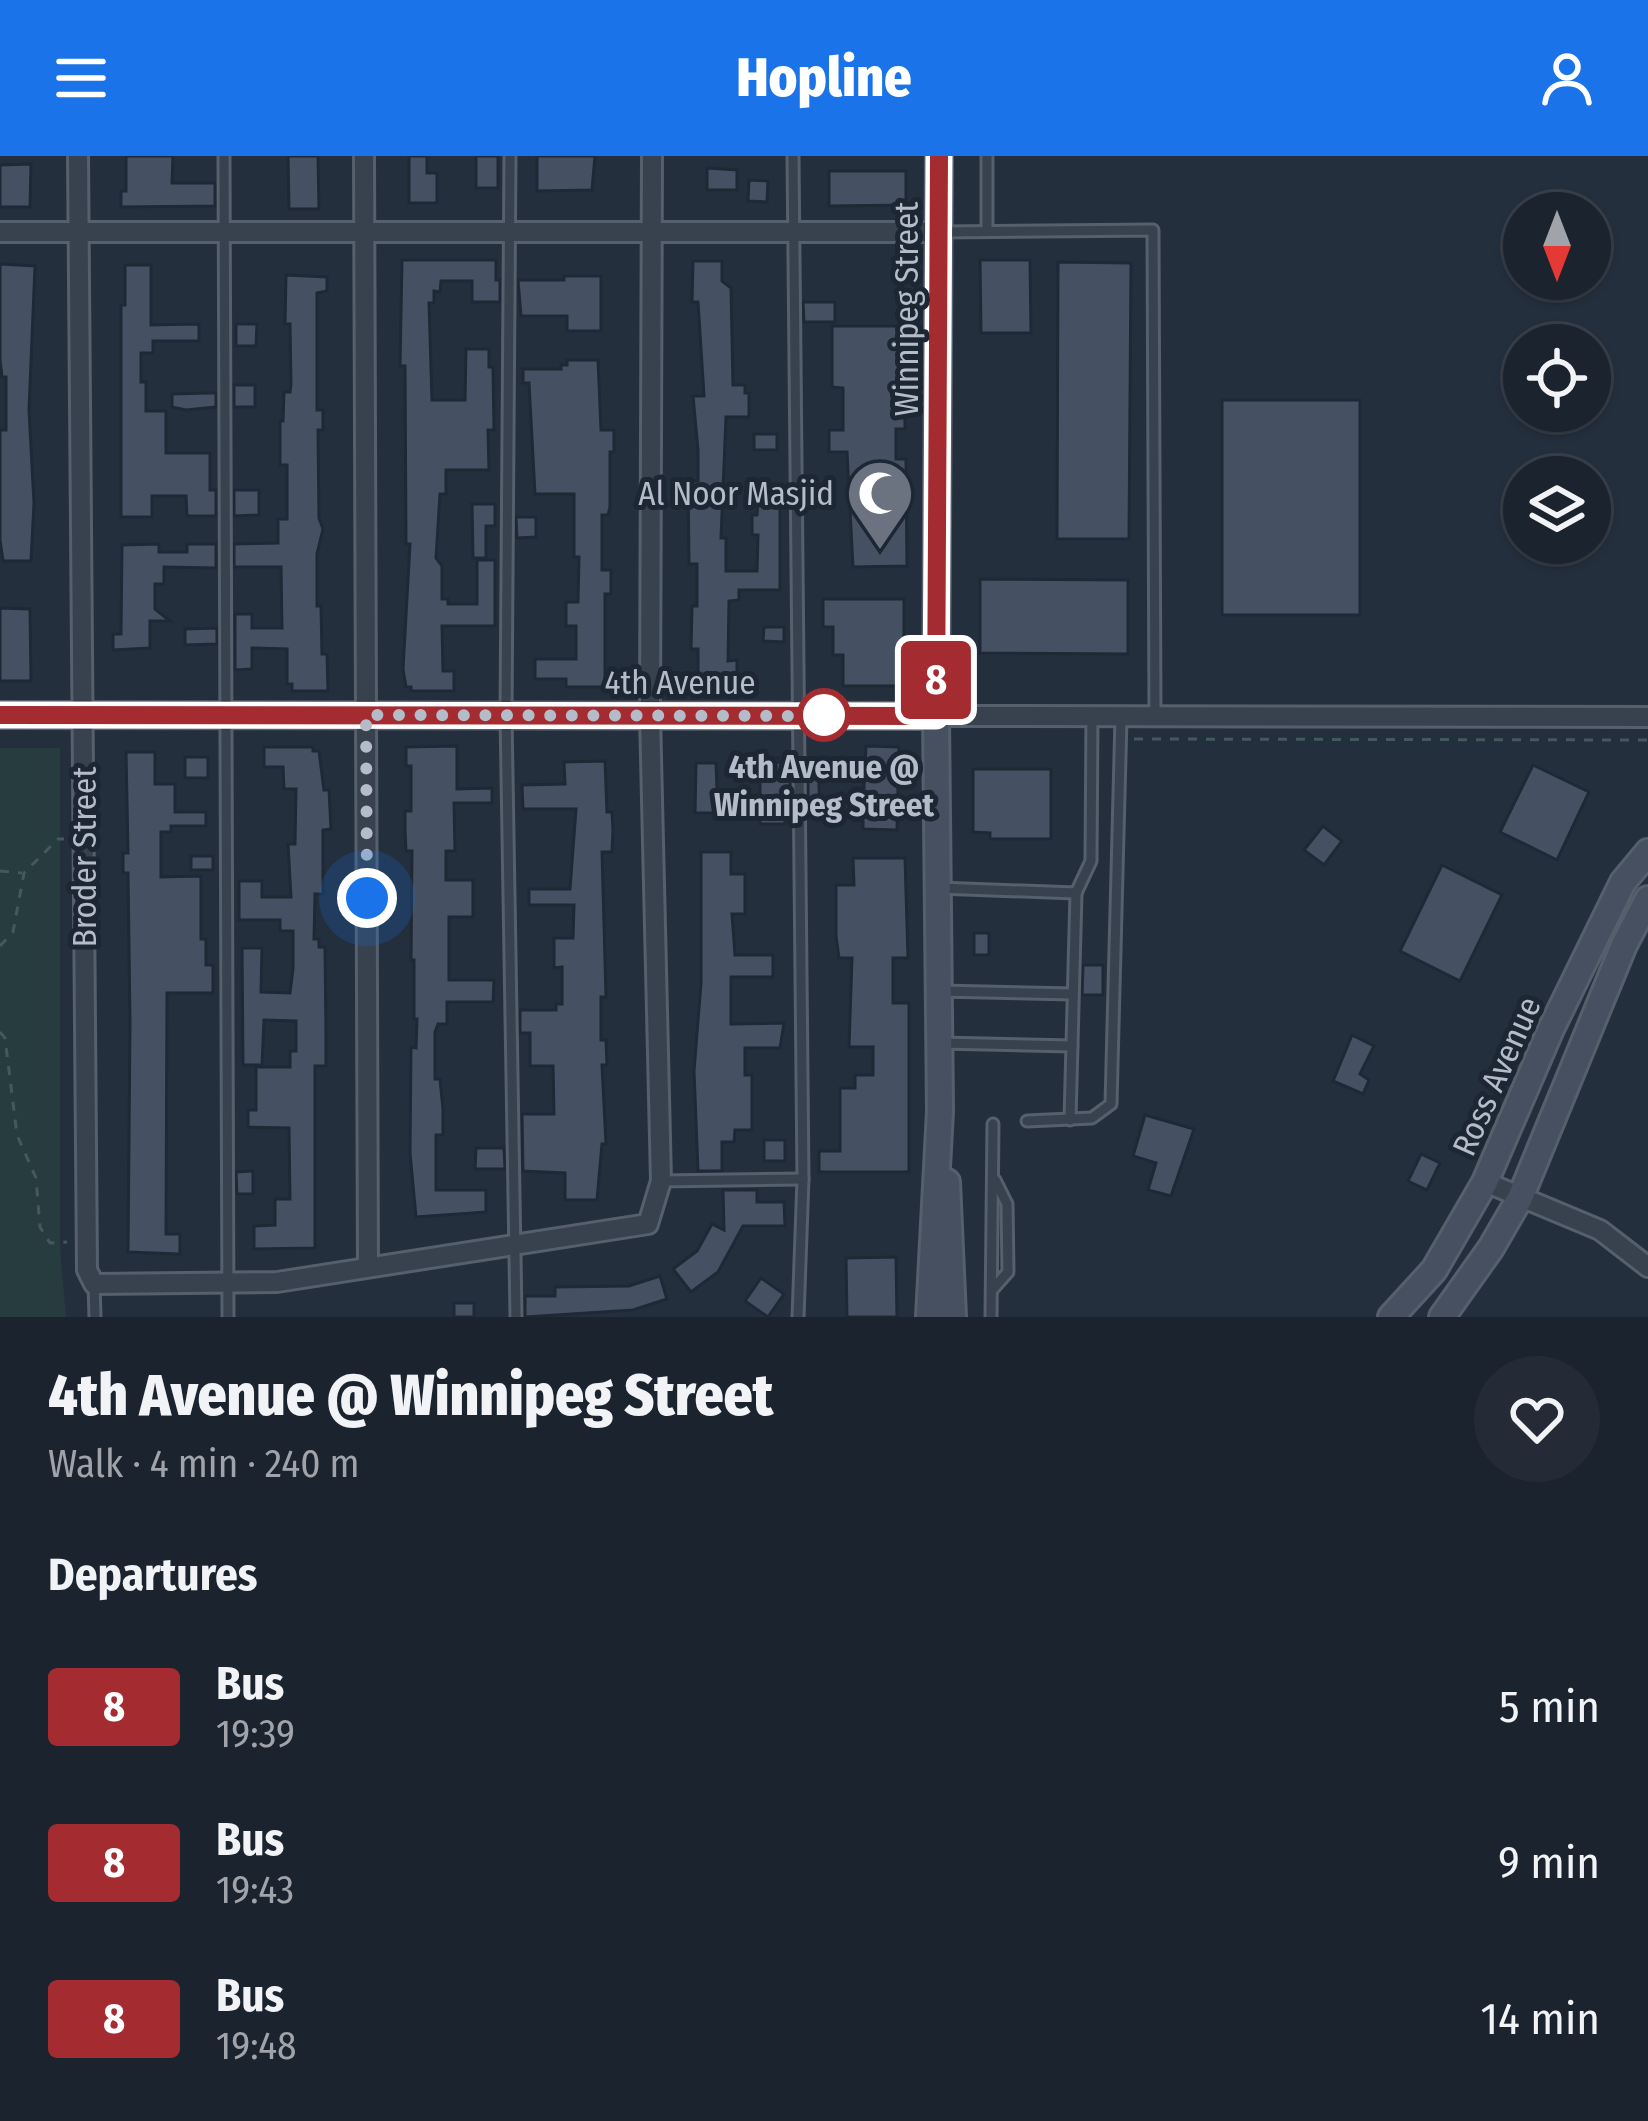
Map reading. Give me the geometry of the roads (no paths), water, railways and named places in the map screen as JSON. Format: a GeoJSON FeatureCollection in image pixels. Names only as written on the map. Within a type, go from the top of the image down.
{"type":"FeatureCollection","features":[{"type":"Feature","properties":{"kind":"main road","name":"Winnipeg Street"},"geometry":{"type":"LineString","coordinates":[[929,1317],[940,1111],[939,156]]}},
{"type":"Feature","properties":{"kind":"main road","name":"4th Avenue"},"geometry":{"type":"LineString","coordinates":[[0,715],[936,716]]}},
{"type":"Feature","properties":{"kind":"main road","name":"Ross Avenue"},"geometry":{"type":"LineString","coordinates":[[1390,1317],[1434,1270],[1485,1182],[1551,1029],[1623,882],[1648,852]]}},
{"type":"Feature","properties":{"kind":"main road","name":"Ross Avenue"},"geometry":{"type":"LineString","coordinates":[[1442,1317],[1492,1248],[1520,1198],[1624,945],[1648,899]]}},
{"type":"Feature","properties":{"kind":"main road","name":"Winnipeg Street"},"geometry":{"type":"LineString","coordinates":[[940,1111],[952,1234],[953,1317]]}},
{"type":"Feature","properties":{"kind":"street","name":"Broder Street"},"geometry":{"type":"LineString","coordinates":[[78,156],[90,1277]]}},
{"type":"Feature","properties":{"kind":"street"},"geometry":{"type":"LineString","coordinates":[[364,156],[368,1267]]}},
{"type":"Feature","properties":{"kind":"street"},"geometry":{"type":"LineString","coordinates":[[90,1277],[277,1282],[648,1224],[661,1181],[650,716],[652,156]]}},
{"type":"Feature","properties":{"kind":"street"},"geometry":{"type":"LineString","coordinates":[[0,232],[939,232]]}},
{"type":"Feature","properties":{"kind":"street","name":"4th Avenue"},"geometry":{"type":"LineString","coordinates":[[936,716],[1648,717]]}},
{"type":"Feature","properties":{"kind":"street"},"geometry":{"type":"LineString","coordinates":[[1485,1182],[1600,1230],[1648,1267]]}},
{"type":"Feature","properties":{"kind":"lane"},"geometry":{"type":"LineString","coordinates":[[224,156],[229,1317]]}},
{"type":"Feature","properties":{"kind":"lane"},"geometry":{"type":"LineString","coordinates":[[510,156],[506,715],[516,1317]]}},
{"type":"Feature","properties":{"kind":"lane"},"geometry":{"type":"LineString","coordinates":[[793,156],[803,1179],[798,1317]]}},
{"type":"Feature","properties":{"kind":"lane"},"geometry":{"type":"LineString","coordinates":[[987,156],[987,232]]}},
{"type":"Feature","properties":{"kind":"lane"},"geometry":{"type":"LineString","coordinates":[[939,232],[1153,230],[1155,716]]}},
{"type":"Feature","properties":{"kind":"lane"},"geometry":{"type":"LineString","coordinates":[[1070,1120],[1076,892],[1091,861],[1093,716]]}},
{"type":"Feature","properties":{"kind":"lane"},"geometry":{"type":"LineString","coordinates":[[1028,1121],[1092,1118],[1111,1104],[1121,716]]}},
{"type":"Feature","properties":{"kind":"lane"},"geometry":{"type":"LineString","coordinates":[[938,888],[1076,892]]}},
{"type":"Feature","properties":{"kind":"lane"},"geometry":{"type":"LineString","coordinates":[[939,991],[1073,994]]}},
{"type":"Feature","properties":{"kind":"lane"},"geometry":{"type":"LineString","coordinates":[[940,1043],[1072,1046]]}},
{"type":"Feature","properties":{"kind":"lane"},"geometry":{"type":"LineString","coordinates":[[992,1317],[992,1290],[1008,1272],[1007,1204],[992,1175],[993,1124]]}},
{"type":"Feature","properties":{"kind":"lane"},"geometry":{"type":"LineString","coordinates":[[661,1181],[803,1179]]}},
{"type":"Feature","properties":{"kind":"lane"},"geometry":{"type":"LineString","coordinates":[[90,1277],[95,1317]]}},
{"type":"Feature","properties":{"kind":"place","name":"Al Noor Masjid"},"geometry":{"type":"Point","coordinates":[880,552]}},
{"type":"Feature","properties":{"kind":"place","name":"4th Avenue @ Winnipeg Street"},"geometry":{"type":"Point","coordinates":[824,715]}}]}
